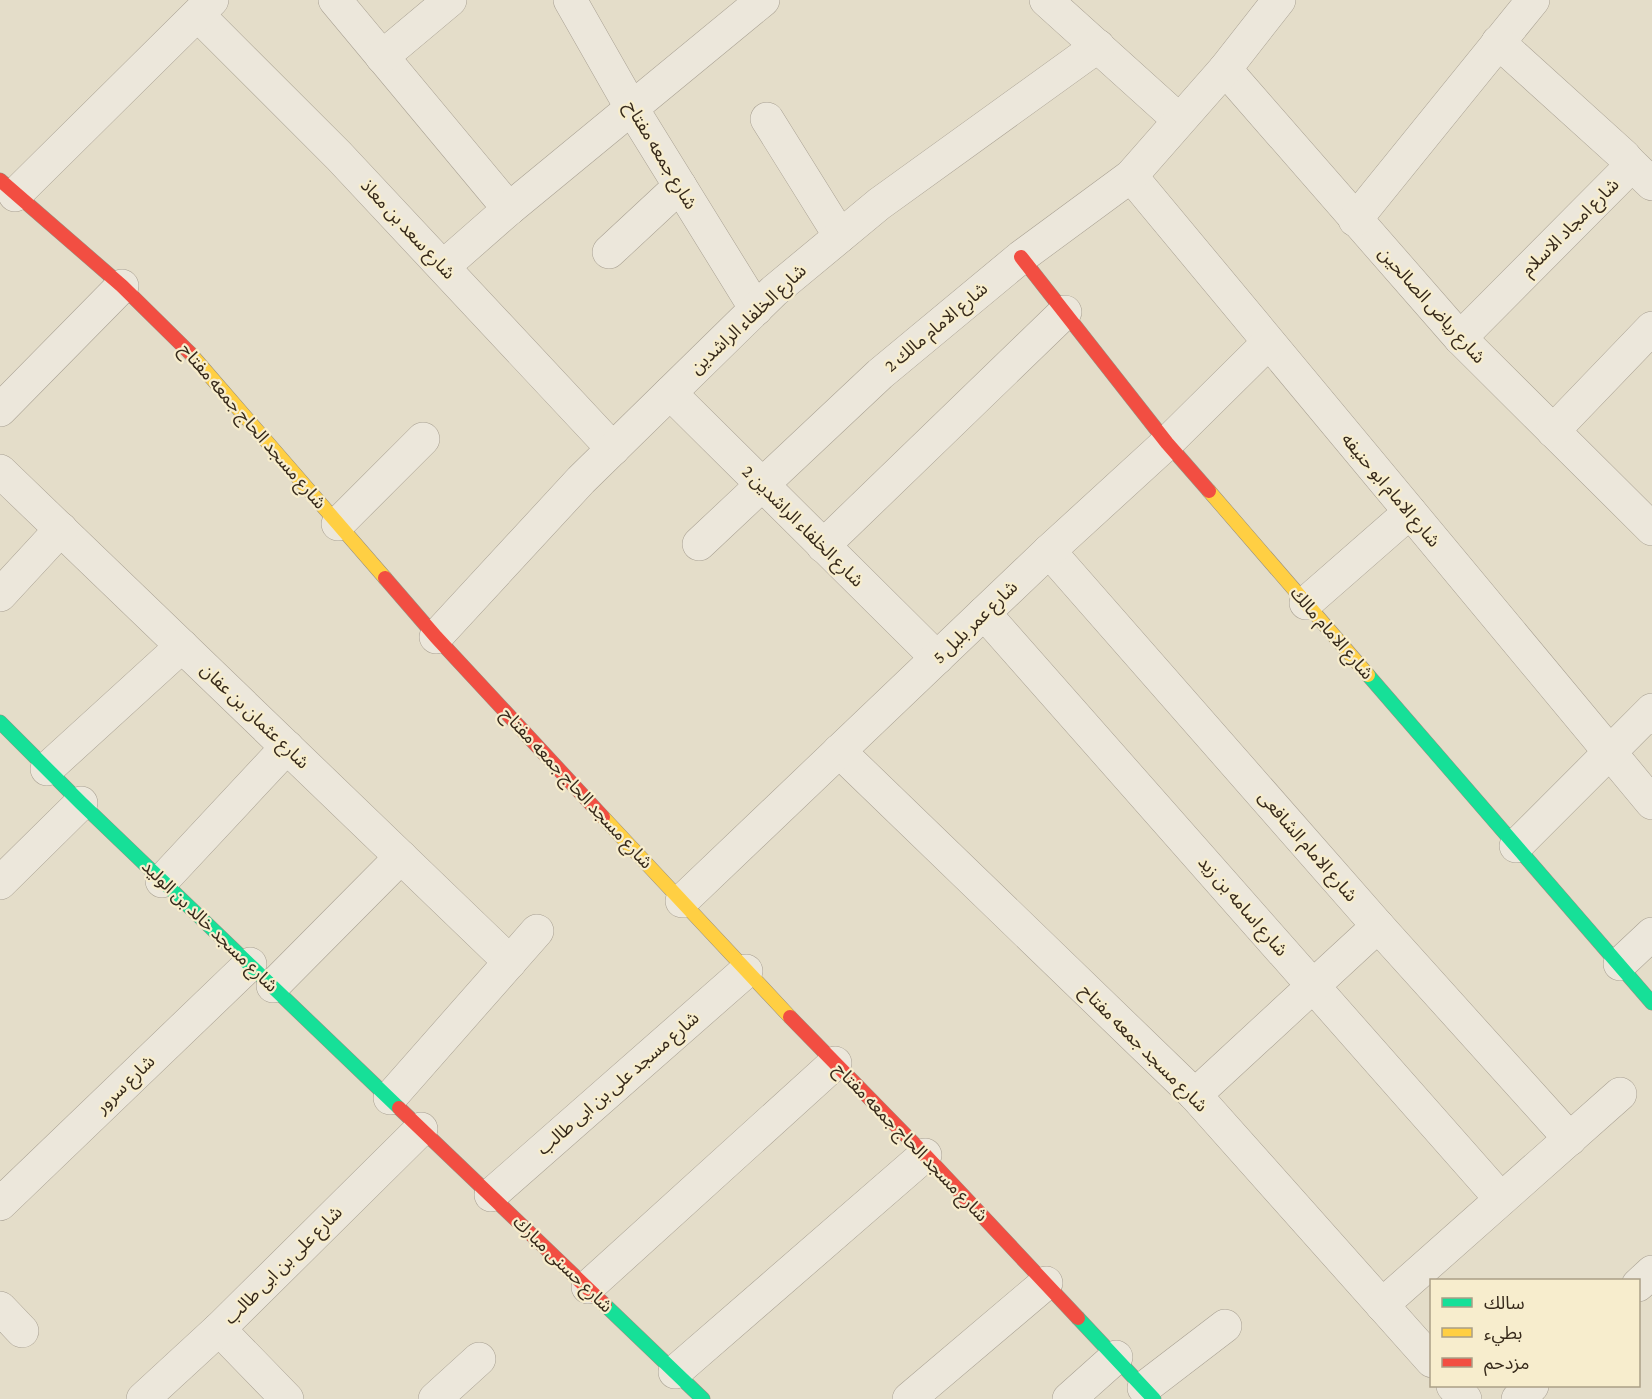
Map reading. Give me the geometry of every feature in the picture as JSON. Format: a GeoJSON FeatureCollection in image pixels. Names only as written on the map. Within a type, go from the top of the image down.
{"type":"FeatureCollection","features":[{"type":"Feature","properties":{"kind":"street"},"geometry":{"type":"LineString","coordinates":[[335,0],[509,209]]}},
{"type":"Feature","properties":{"kind":"street"},"geometry":{"type":"LineString","coordinates":[[382,57],[450,0]]}},
{"type":"Feature","properties":{"kind":"street","name":"شارع جمعه مفتاح"},"geometry":{"type":"LineString","coordinates":[[570,0],[631,107],[756,309]]}},
{"type":"Feature","properties":{"kind":"street"},"geometry":{"type":"LineString","coordinates":[[444,266],[631,107],[763,0]]}},
{"type":"Feature","properties":{"kind":"street"},"geometry":{"type":"LineString","coordinates":[[1046,0],[1179,120],[1225,69],[1279,0]]}},
{"type":"Feature","properties":{"kind":"street"},"geometry":{"type":"LineString","coordinates":[[1355,220],[1533,0]]}},
{"type":"Feature","properties":{"kind":"street"},"geometry":{"type":"LineString","coordinates":[[8,188],[205,8]]}},
{"type":"Feature","properties":{"kind":"street","name":"شارع سعد بن معاذ"},"geometry":{"type":"LineString","coordinates":[[205,8],[339,156],[613,449]]}},
{"type":"Feature","properties":{"kind":"street","name":"شارع امجاد الاسلام"},"geometry":{"type":"LineString","coordinates":[[1460,338],[1627,170],[1627,160],[1498,42]]}},
{"type":"Feature","properties":{"kind":"street","name":"شارع الخلفاء الراشدين"},"geometry":{"type":"LineString","coordinates":[[436,637],[581,480],[756,309],[879,204],[1098,46]]}},
{"type":"Feature","properties":{"kind":"street","name":"شارع رياض الصالحين"},"geometry":{"type":"LineString","coordinates":[[1225,69],[1460,338],[1652,529]]}},
{"type":"Feature","properties":{"kind":"street"},"geometry":{"type":"LineString","coordinates":[[767,119],[840,236]]}},
{"type":"Feature","properties":{"kind":"street","name":"شارع الامام مالك 2"},"geometry":{"type":"LineString","coordinates":[[699,544],[880,374],[1021,257],[1131,176],[1179,120]]}},
{"type":"Feature","properties":{"kind":"street"},"geometry":{"type":"LineString","coordinates":[[1627,160],[1652,184]]}},
{"type":"Feature","properties":{"kind":"street","name":"شارع الامام ابو حنيفه"},"geometry":{"type":"LineString","coordinates":[[1131,176],[1652,803]]}},
{"type":"Feature","properties":{"kind":"street"},"geometry":{"type":"LineString","coordinates":[[609,252],[680,186]]}},
{"type":"Feature","properties":{"kind":"street","name":"شارع مسجد الحاج جمعه مفتاح"},"geometry":{"type":"LineString","coordinates":[[8,188],[122,286],[179,340],[436,637],[746,971],[925,1155],[1149,1394]]}},
{"type":"Feature","properties":{"kind":"street","name":"شارع الامام مالك"},"geometry":{"type":"LineString","coordinates":[[1021,257],[1167,443],[1652,1003]]}},
{"type":"Feature","properties":{"kind":"street"},"geometry":{"type":"LineString","coordinates":[[0,410],[122,286]]}},
{"type":"Feature","properties":{"kind":"street"},"geometry":{"type":"LineString","coordinates":[[823,546],[1065,312]]}},
{"type":"Feature","properties":{"kind":"street"},"geometry":{"type":"LineString","coordinates":[[1553,431],[1652,328]]}},
{"type":"Feature","properties":{"kind":"street","name":"شارع عمر بلبل 5"},"geometry":{"type":"LineString","coordinates":[[682,901],[1049,551],[1167,443],[1268,343]]}},
{"type":"Feature","properties":{"kind":"street","name":"شارع الخلفاء الراشدين 2"},"geometry":{"type":"LineString","coordinates":[[670,393],[937,658]]}},
{"type":"Feature","properties":{"kind":"street"},"geometry":{"type":"LineString","coordinates":[[338,524],[423,439]]}},
{"type":"Feature","properties":{"kind":"street","name":"شارع عثمان بن عفان"},"geometry":{"type":"LineString","coordinates":[[0,471],[510,962]]}},
{"type":"Feature","properties":{"kind":"street"},"geometry":{"type":"LineString","coordinates":[[1306,603],[1410,512]]}},
{"type":"Feature","properties":{"kind":"street"},"geometry":{"type":"LineString","coordinates":[[0,595],[61,529]]}},
{"type":"Feature","properties":{"kind":"street","name":"شارع الامام الشافعى"},"geometry":{"type":"LineString","coordinates":[[1049,551],[1378,926],[1570,1138]]}},
{"type":"Feature","properties":{"kind":"street","name":"شارع اسامه بن زيد"},"geometry":{"type":"LineString","coordinates":[[984,613],[1501,1199]]}},
{"type":"Feature","properties":{"kind":"street"},"geometry":{"type":"LineString","coordinates":[[47,769],[182,646]]}},
{"type":"Feature","properties":{"kind":"street"},"geometry":{"type":"LineString","coordinates":[[1516,846],[1652,710]]}},
{"type":"Feature","properties":{"kind":"street","name":"شارع مسجد خالد بن الوليد"},"geometry":{"type":"LineString","coordinates":[[0,722],[81,803],[422,1129]]}},
{"type":"Feature","properties":{"kind":"street"},"geometry":{"type":"LineString","coordinates":[[162,881],[287,747]]}},
{"type":"Feature","properties":{"kind":"street","name":"شارع مسجد جمعه مفتاح"},"geometry":{"type":"LineString","coordinates":[[839,751],[1195,1095],[1430,1360]]}},
{"type":"Feature","properties":{"kind":"street"},"geometry":{"type":"LineString","coordinates":[[0,883],[81,803]]}},
{"type":"Feature","properties":{"kind":"street","name":"شارع سرور"},"geometry":{"type":"LineString","coordinates":[[0,1204],[261,975],[401,857]]}},
{"type":"Feature","properties":{"kind":"street"},"geometry":{"type":"LineString","coordinates":[[1195,1095],[1378,926]]}},
{"type":"Feature","properties":{"kind":"street"},"geometry":{"type":"LineString","coordinates":[[390,1098],[537,931]]}},
{"type":"Feature","properties":{"kind":"street"},"geometry":{"type":"LineString","coordinates":[[1620,964],[1652,934]]}},
{"type":"Feature","properties":{"kind":"street","name":"شارع مسجد على بن ابى طالب"},"geometry":{"type":"LineString","coordinates":[[491,1195],[746,971]]}},
{"type":"Feature","properties":{"kind":"street"},"geometry":{"type":"LineString","coordinates":[[588,1287],[835,1063]]}},
{"type":"Feature","properties":{"kind":"street"},"geometry":{"type":"LineString","coordinates":[[1382,1305],[1620,1094]]}},
{"type":"Feature","properties":{"kind":"street","name":"شارع حسنى مبارك"},"geometry":{"type":"LineString","coordinates":[[422,1129],[703,1399]]}},
{"type":"Feature","properties":{"kind":"street","name":"شارع على بن ابى طالب"},"geometry":{"type":"LineString","coordinates":[[143,1399],[219,1329],[422,1129]]}},
{"type":"Feature","properties":{"kind":"street"},"geometry":{"type":"LineString","coordinates":[[675,1372],[925,1155]]}},
{"type":"Feature","properties":{"kind":"street"},"geometry":{"type":"LineString","coordinates":[[1640,1283],[1652,1272]]}},
{"type":"Feature","properties":{"kind":"street"},"geometry":{"type":"LineString","coordinates":[[909,1399],[1046,1283]]}},
{"type":"Feature","properties":{"kind":"street"},"geometry":{"type":"LineString","coordinates":[[1149,1394],[1225,1326]]}},
{"type":"Feature","properties":{"kind":"street"},"geometry":{"type":"LineString","coordinates":[[219,1329],[287,1399]]}},
{"type":"Feature","properties":{"kind":"street"},"geometry":{"type":"LineString","coordinates":[[1069,1399],[1116,1357]]}},
{"type":"Feature","properties":{"kind":"street"},"geometry":{"type":"LineString","coordinates":[[435,1399],[479,1359]]}},
{"type":"Feature","properties":{"kind":"street"},"geometry":{"type":"LineString","coordinates":[[1454,1387],[1465,1399]]}},
{"type":"Feature","properties":{"kind":"street"},"geometry":{"type":"LineString","coordinates":[[1518,1399],[1531,1387]]}},
{"type":"Feature","properties":{"kind":"traffic: fast"},"geometry":{"type":"LineString","coordinates":[[1368,675],[1652,1003]]}},
{"type":"Feature","properties":{"kind":"traffic: fast"},"geometry":{"type":"LineString","coordinates":[[0,722],[81,803],[399,1108]]}},
{"type":"Feature","properties":{"kind":"traffic: fast"},"geometry":{"type":"LineString","coordinates":[[605,1305],[703,1399]]}},
{"type":"Feature","properties":{"kind":"traffic: fast"},"geometry":{"type":"LineString","coordinates":[[1078,1318],[1154,1399]]}},
{"type":"Feature","properties":{"kind":"traffic: slow"},"geometry":{"type":"LineString","coordinates":[[190,353],[385,578]]}},
{"type":"Feature","properties":{"kind":"traffic: slow"},"geometry":{"type":"LineString","coordinates":[[1209,491],[1368,675]]}},
{"type":"Feature","properties":{"kind":"traffic: slow"},"geometry":{"type":"LineString","coordinates":[[603,817],[790,1017]]}},
{"type":"Feature","properties":{"kind":"traffic: jam"},"geometry":{"type":"LineString","coordinates":[[0,180],[122,286],[190,353]]}},
{"type":"Feature","properties":{"kind":"traffic: jam"},"geometry":{"type":"LineString","coordinates":[[1021,257],[1167,443],[1209,491]]}},
{"type":"Feature","properties":{"kind":"traffic: jam"},"geometry":{"type":"LineString","coordinates":[[385,578],[436,637],[603,817]]}},
{"type":"Feature","properties":{"kind":"traffic: jam"},"geometry":{"type":"LineString","coordinates":[[790,1017],[925,1155],[1078,1318]]}},
{"type":"Feature","properties":{"kind":"traffic: jam"},"geometry":{"type":"LineString","coordinates":[[399,1108],[605,1305]]}}]}
